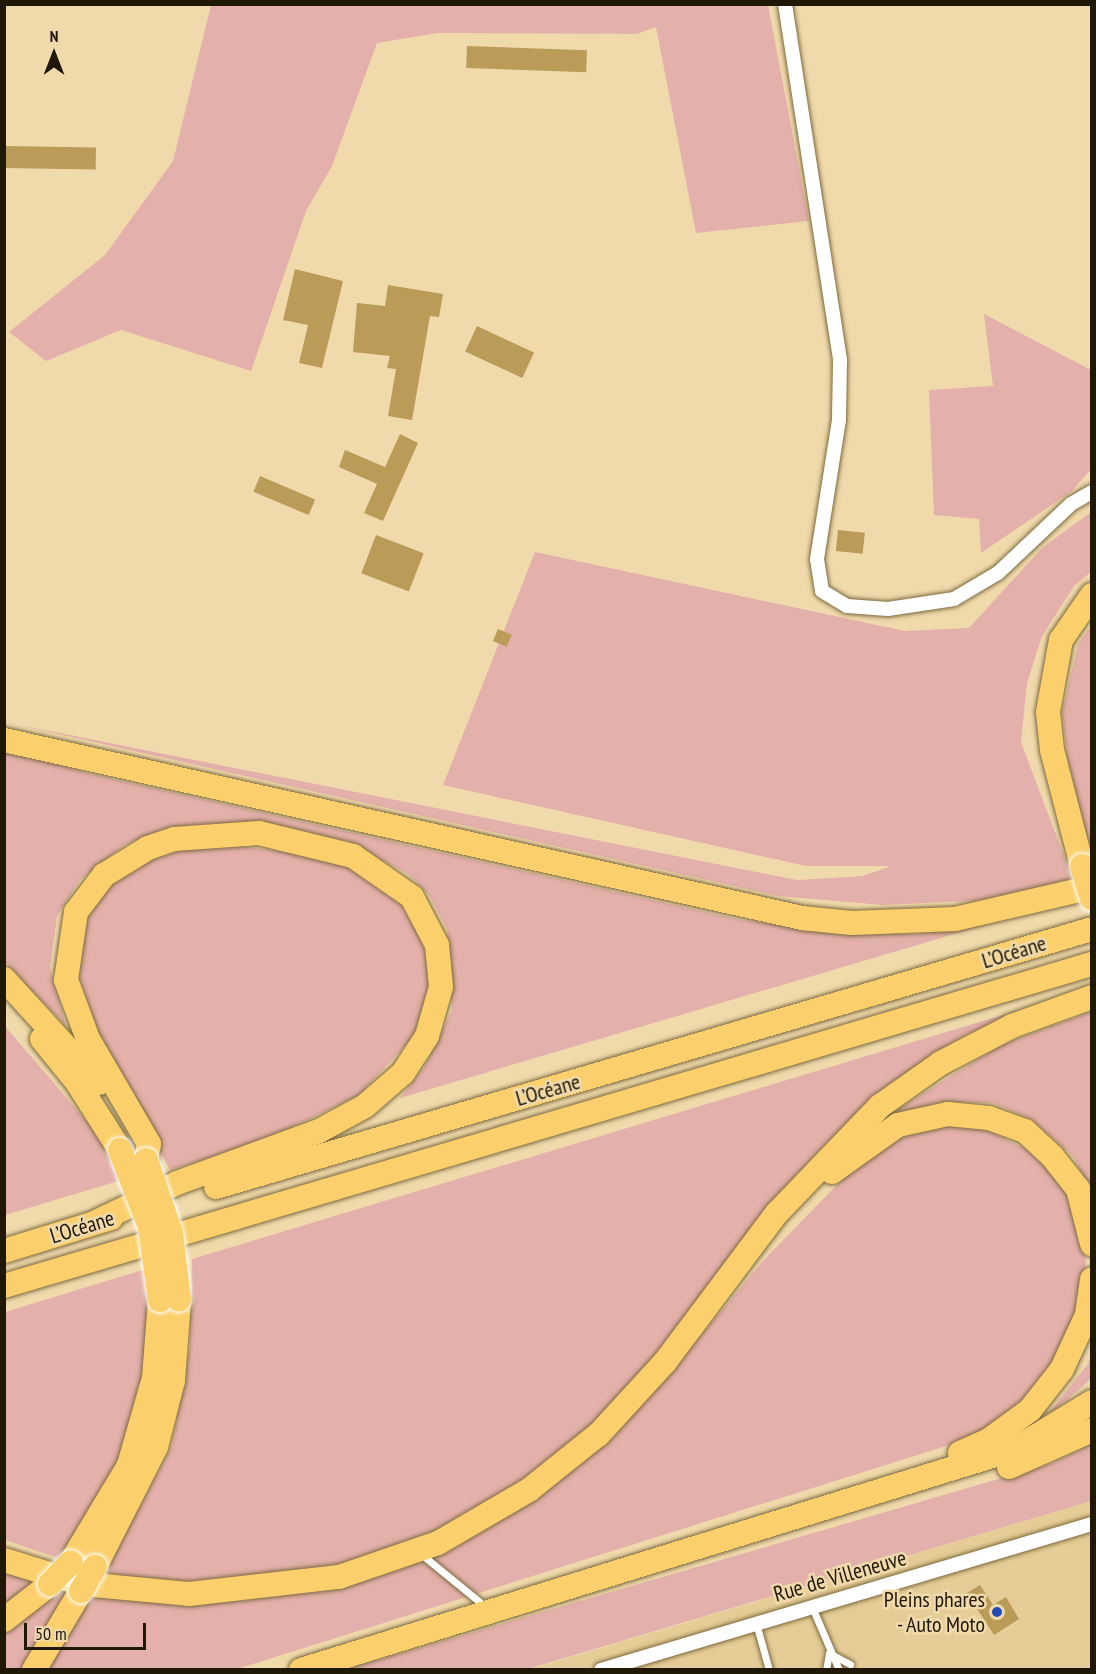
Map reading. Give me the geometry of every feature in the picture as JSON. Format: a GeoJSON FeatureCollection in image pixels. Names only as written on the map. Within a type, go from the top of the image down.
{"type":"FeatureCollection","features":[{"type":"Feature","properties":{"kind":"highway"},"geometry":{"type":"LineString","coordinates":[[1092,595],[1061,640],[1048,712],[1052,750],[1092,899]]}},
{"type":"Feature","properties":{"kind":"highway"},"geometry":{"type":"LineString","coordinates":[[4,740],[802,918],[852,923],[955,919],[1087,877]]}},
{"type":"Feature","properties":{"kind":"highway"},"geometry":{"type":"LineString","coordinates":[[34,1670],[95,1567],[156,1447],[173,1381],[169,1300],[150,1227],[138,1149],[88,1039],[66,980],[76,912],[104,875],[148,848],[174,839],[249,833],[300,839],[353,856],[412,897],[437,945],[441,987],[427,1036],[404,1073],[365,1106],[319,1131],[177,1183],[96,1222]]}},
{"type":"Feature","properties":{"kind":"highway","name":"L’Océane"},"geometry":{"type":"LineString","coordinates":[[4,1251],[1092,929]]}},
{"type":"Feature","properties":{"kind":"highway","name":"L’Océane"},"geometry":{"type":"LineString","coordinates":[[4,1286],[1092,964]]}},
{"type":"Feature","properties":{"kind":"highway"},"geometry":{"type":"LineString","coordinates":[[4,979],[87,1066],[138,1149]]}},
{"type":"Feature","properties":{"kind":"highway"},"geometry":{"type":"LineString","coordinates":[[4,996],[138,1149]]}},
{"type":"Feature","properties":{"kind":"highway"},"geometry":{"type":"LineString","coordinates":[[4,1560],[82,1584],[189,1594],[296,1585],[417,1551],[492,1513],[599,1434],[665,1362],[802,1183],[880,1106],[941,1063],[1012,1026],[1092,997]]}},
{"type":"Feature","properties":{"kind":"highway"},"geometry":{"type":"LineString","coordinates":[[758,1239],[771,1234],[813,1189],[872,1140],[898,1125],[948,1114],[988,1118],[1025,1131],[1078,1189],[1092,1244]]}},
{"type":"Feature","properties":{"kind":"highway"},"geometry":{"type":"LineString","coordinates":[[713,1544],[990,1440],[1030,1410],[1062,1369],[1087,1315],[1092,1278]]}},
{"type":"Feature","properties":{"kind":"highway"},"geometry":{"type":"LineString","coordinates":[[4,1620],[50,1584],[71,1562],[129,1465],[154,1378],[169,1300]]}},
{"type":"Feature","properties":{"kind":"highway"},"geometry":{"type":"LineString","coordinates":[[301,1670],[1015,1449],[1092,1402]]}},
{"type":"Feature","properties":{"kind":"highway"},"geometry":{"type":"LineString","coordinates":[[713,1544],[992,1473],[1092,1430]]}},
{"type":"Feature","properties":{"kind":"street"},"geometry":{"type":"LineString","coordinates":[[785,4],[840,361],[839,420],[817,559],[822,591],[847,606],[888,609],[954,599],[998,573],[1071,504],[1092,492]]}},
{"type":"Feature","properties":{"kind":"street","name":"Rue de Villeneuve"},"geometry":{"type":"LineString","coordinates":[[601,1670],[1092,1524]]}},
{"type":"Feature","properties":{"kind":"lane"},"geometry":{"type":"LineString","coordinates":[[417,1551],[493,1612]]}},
{"type":"Feature","properties":{"kind":"lane"},"geometry":{"type":"LineString","coordinates":[[812,1607],[829,1653],[839,1670]]}},
{"type":"Feature","properties":{"kind":"lane"},"geometry":{"type":"LineString","coordinates":[[756,1623],[769,1670]]}},
{"type":"Feature","properties":{"kind":"lane"},"geometry":{"type":"LineString","coordinates":[[829,1653],[850,1664]]}},
{"type":"Feature","properties":{"kind":"lane"},"geometry":{"type":"LineString","coordinates":[[826,1670],[829,1653]]}},
{"type":"Feature","properties":{"kind":"shaded area"},"geometry":{"type":"Polygon","coordinates":[[[211,5],[768,5],[809,221],[696,233],[656,27],[637,34],[437,33],[377,43],[332,166],[306,211],[251,371],[121,330],[46,361],[9,332],[105,255],[173,161],[211,5]]]}},
{"type":"Feature","properties":{"kind":"shaded area"},"geometry":{"type":"Polygon","coordinates":[[[984,314],[1091,370],[1092,468],[1072,491],[981,553],[979,519],[934,515],[929,390],[993,386],[984,314]]]}},
{"type":"Feature","properties":{"kind":"shaded area"},"geometry":{"type":"Polygon","coordinates":[[[1091,512],[1091,572],[1074,586],[1042,636],[1027,683],[1021,742],[1073,880],[1009,899],[883,905],[778,896],[14,724],[797,880],[863,876],[891,866],[806,866],[443,785],[535,552],[905,631],[969,628],[1042,548],[1091,512]]]}},
{"type":"Feature","properties":{"kind":"shaded area"},"geometry":{"type":"Polygon","coordinates":[[[1091,626],[1091,858],[1070,777],[1062,713],[1078,644],[1091,626]]]}},
{"type":"Feature","properties":{"kind":"shaded area"},"geometry":{"type":"Polygon","coordinates":[[[5,747],[86,773],[741,920],[836,932],[920,934],[1005,919],[400,1098],[424,1068],[452,1010],[447,929],[429,895],[408,874],[347,841],[266,823],[168,829],[124,845],[80,880],[57,916],[50,968],[66,1026],[5,962],[5,747]]]}},
{"type":"Feature","properties":{"kind":"shaded area"},"geometry":{"type":"Polygon","coordinates":[[[240,846],[335,859],[401,905],[423,942],[429,979],[425,1012],[413,1037],[359,1095],[263,1141],[170,1170],[100,1038],[78,972],[83,921],[111,883],[142,863],[188,848],[240,846]]]}},
{"type":"Feature","properties":{"kind":"shaded area"},"geometry":{"type":"Polygon","coordinates":[[[1026,1008],[961,1037],[895,1081],[812,1157],[634,1389],[553,1467],[455,1527],[294,1580],[172,1583],[105,1572],[171,1448],[190,1346],[192,1259],[1026,1008]]]}},
{"type":"Feature","properties":{"kind":"shaded area"},"geometry":{"type":"Polygon","coordinates":[[[1091,1012],[1091,1191],[1073,1156],[1031,1119],[993,1103],[957,1102],[874,1124],[1001,1045],[1091,1012]]]}},
{"type":"Feature","properties":{"kind":"shaded area"},"geometry":{"type":"Polygon","coordinates":[[[4,1025],[113,1152],[125,1179],[5,1215],[4,1025]]]}},
{"type":"Feature","properties":{"kind":"shaded area"},"geometry":{"type":"Polygon","coordinates":[[[945,1124],[976,1125],[1030,1151],[1060,1180],[1078,1215],[1086,1260],[1082,1293],[1063,1352],[1027,1402],[995,1425],[962,1441],[237,1669],[45,1670],[93,1593],[243,1601],[297,1593],[440,1550],[672,1370],[762,1262],[861,1160],[914,1131],[945,1124]]]}},
{"type":"Feature","properties":{"kind":"shaded area"},"geometry":{"type":"Polygon","coordinates":[[[149,1268],[152,1325],[133,1432],[90,1522],[58,1558],[5,1540],[5,1312],[149,1268]]]}},
{"type":"Feature","properties":{"kind":"shaded area"},"geometry":{"type":"Polygon","coordinates":[[[1091,1353],[1091,1379],[1044,1419],[1088,1364],[1091,1353]]]}},
{"type":"Feature","properties":{"kind":"shaded area"},"geometry":{"type":"Polygon","coordinates":[[[1091,1444],[1091,1501],[528,1669],[344,1670],[1053,1463],[1091,1444]]]}},
{"type":"Feature","properties":{"kind":"shaded area"},"geometry":{"type":"Polygon","coordinates":[[[1091,1501],[1091,1669],[528,1670],[818,1583],[1091,1501]]]}},
{"type":"Feature","properties":{"kind":"shaded area"},"geometry":{"type":"Polygon","coordinates":[[[5,1570],[37,1581],[5,1609],[5,1570]]]}},
{"type":"Feature","properties":{"kind":"shaded area"},"geometry":{"type":"Polygon","coordinates":[[[58,1586],[73,1589],[24,1669],[5,1670],[5,1630],[58,1586]]]}},
{"type":"Feature","properties":{"kind":"building"},"geometry":{"type":"Polygon","coordinates":[[[467,46],[587,50],[586,72],[466,68],[467,46]]]}},
{"type":"Feature","properties":{"kind":"building"},"geometry":{"type":"Polygon","coordinates":[[[4,146],[96,148],[96,170],[4,168],[4,146]]]}},
{"type":"Feature","properties":{"kind":"building"},"geometry":{"type":"Polygon","coordinates":[[[295,269],[343,281],[322,368],[299,363],[308,325],[283,320],[295,269]]]}},
{"type":"Feature","properties":{"kind":"building"},"geometry":{"type":"Polygon","coordinates":[[[388,285],[443,294],[439,317],[430,316],[412,420],[388,416],[396,369],[387,368],[390,356],[353,352],[357,303],[385,306],[388,285]]]}},
{"type":"Feature","properties":{"kind":"building"},"geometry":{"type":"Polygon","coordinates":[[[477,326],[534,353],[522,378],[465,351],[477,326]]]}},
{"type":"Feature","properties":{"kind":"building"},"geometry":{"type":"Polygon","coordinates":[[[400,434],[418,443],[383,521],[364,513],[377,484],[339,467],[345,450],[385,467],[400,434]]]}},
{"type":"Feature","properties":{"kind":"building"},"geometry":{"type":"Polygon","coordinates":[[[260,476],[315,499],[309,515],[253,492],[260,476]]]}},
{"type":"Feature","properties":{"kind":"building"},"geometry":{"type":"Polygon","coordinates":[[[838,530],[865,533],[863,554],[836,551],[838,530]]]}},
{"type":"Feature","properties":{"kind":"building"},"geometry":{"type":"Polygon","coordinates":[[[376,535],[424,553],[409,592],[361,573],[376,535]]]}},
{"type":"Feature","properties":{"kind":"building"},"geometry":{"type":"Polygon","coordinates":[[[498,629],[512,635],[507,647],[493,641],[498,629]]]}},
{"type":"Feature","properties":{"kind":"building","name":"Pleins phares - Auto Moto"},"geometry":{"type":"Polygon","coordinates":[[[980,1585],[993,1605],[1006,1597],[1019,1619],[994,1635],[967,1593],[980,1585]]]}},
{"type":"Feature","properties":{"kind":"place","name":"Pleins phares - Auto Moto"},"geometry":{"type":"Point","coordinates":[997,1612]}}]}
